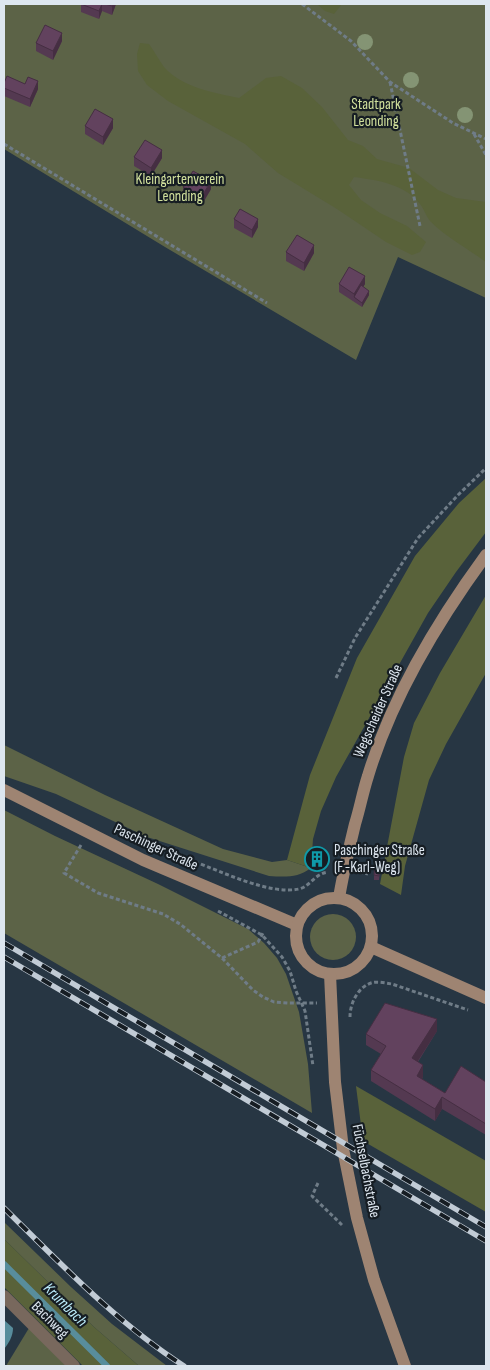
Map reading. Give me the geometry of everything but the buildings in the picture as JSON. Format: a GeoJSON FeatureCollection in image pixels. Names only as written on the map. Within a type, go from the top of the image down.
{"type":"FeatureCollection","features":[{"type":"Feature","properties":{"kind":"street","name":"Wegscheider Straße"},"geometry":{"type":"LineString","coordinates":[[340,898],[343,870],[368,774],[390,720],[416,664],[433,633],[486,554]]}},
{"type":"Feature","properties":{"kind":"street","name":"Paschinger Straße"},"geometry":{"type":"LineString","coordinates":[[4,790],[143,860],[297,925]]}},
{"type":"Feature","properties":{"kind":"street"},"geometry":{"type":"LineString","coordinates":[[327,898],[340,898],[355,904],[364,913],[370,924],[371,947],[366,957],[358,966],[340,974],[330,974],[318,970],[306,962],[299,952],[296,937],[297,925],[304,913],[313,904],[327,898]]}},
{"type":"Feature","properties":{"kind":"street"},"geometry":{"type":"LineString","coordinates":[[371,947],[486,998]]}},
{"type":"Feature","properties":{"kind":"street","name":"Füchselbachstraße"},"geometry":{"type":"LineString","coordinates":[[330,974],[335,1082],[343,1150],[357,1218],[374,1280],[405,1366]]}},
{"type":"Feature","properties":{"kind":"street","name":"Bachweg"},"geometry":{"type":"LineString","coordinates":[[4,1296],[74,1366]]}},
{"type":"Feature","properties":{"kind":"path"},"geometry":{"type":"LineString","coordinates":[[302,4],[350,40],[390,82],[453,123],[486,138]]}},
{"type":"Feature","properties":{"kind":"path"},"geometry":{"type":"LineString","coordinates":[[390,82],[420,226]]}},
{"type":"Feature","properties":{"kind":"path"},"geometry":{"type":"LineString","coordinates":[[473,132],[486,155]]}},
{"type":"Feature","properties":{"kind":"path"},"geometry":{"type":"LineString","coordinates":[[4,144],[267,303]]}},
{"type":"Feature","properties":{"kind":"path"},"geometry":{"type":"LineString","coordinates":[[336,678],[355,638],[418,538],[486,468]]}},
{"type":"Feature","properties":{"kind":"path"},"geometry":{"type":"LineString","coordinates":[[81,844],[64,873],[98,894],[163,914],[180,924],[222,958],[253,990],[263,997],[274,1002],[301,1003]]}},
{"type":"Feature","properties":{"kind":"path"},"geometry":{"type":"LineString","coordinates":[[191,861],[278,891],[302,888],[320,873]]}},
{"type":"Feature","properties":{"kind":"path"},"geometry":{"type":"LineString","coordinates":[[222,958],[258,942],[262,935],[282,957],[290,970],[305,1012],[314,1066]]}},
{"type":"Feature","properties":{"kind":"path"},"geometry":{"type":"LineString","coordinates":[[352,1003],[364,988],[371,983],[382,982],[477,1013]]}},
{"type":"Feature","properties":{"kind":"path"},"geometry":{"type":"LineString","coordinates":[[318,1183],[312,1196],[344,1227]]}},
{"type":"Feature","properties":{"kind":"green space"},"geometry":{"type":"Polygon","coordinates":[[[4,4],[486,4],[486,298],[398,257],[356,360],[4,149],[4,4]]]}},
{"type":"Feature","properties":{"kind":"green space"},"geometry":{"type":"Polygon","coordinates":[[[317,4],[342,4],[334,14],[325,11],[317,4]]]}},
{"type":"Feature","properties":{"kind":"green space"},"geometry":{"type":"Polygon","coordinates":[[[140,43],[149,44],[164,67],[179,80],[219,94],[239,98],[266,78],[281,76],[302,88],[322,107],[348,140],[363,146],[377,159],[409,168],[438,190],[456,198],[486,202],[486,262],[436,227],[420,204],[407,192],[390,184],[354,177],[349,185],[361,200],[380,213],[407,226],[426,242],[420,252],[412,255],[386,242],[278,173],[245,144],[168,101],[147,85],[138,71],[137,54],[140,43]]]}},
{"type":"Feature","properties":{"kind":"green space"},"geometry":{"type":"Polygon","coordinates":[[[486,478],[486,532],[428,613],[336,777],[321,811],[313,839],[311,868],[287,860],[310,775],[357,658],[415,556],[459,503],[486,478]]]}},
{"type":"Feature","properties":{"kind":"green space"},"geometry":{"type":"Polygon","coordinates":[[[486,595],[486,673],[446,744],[429,780],[405,866],[401,895],[380,884],[404,757],[414,723],[440,673],[486,595]]]}},
{"type":"Feature","properties":{"kind":"green space"},"geometry":{"type":"Polygon","coordinates":[[[4,745],[105,795],[223,849],[272,862],[287,860],[311,868],[296,875],[286,877],[269,876],[147,837],[56,794],[4,776],[4,745]]]}},
{"type":"Feature","properties":{"kind":"green space"},"geometry":{"type":"Polygon","coordinates":[[[4,810],[248,929],[264,943],[277,958],[286,974],[299,1012],[308,1064],[312,1113],[4,933],[4,810]]]}},
{"type":"Feature","properties":{"kind":"green space"},"geometry":{"type":"Polygon","coordinates":[[[333,914],[346,918],[352,924],[356,937],[352,950],[346,956],[333,960],[320,956],[314,950],[310,937],[314,924],[320,918],[333,914]]]}},
{"type":"Feature","properties":{"kind":"green space"},"geometry":{"type":"Polygon","coordinates":[[[356,1086],[486,1161],[486,1212],[363,1141],[356,1086]]]}},
{"type":"Feature","properties":{"kind":"green space"},"geometry":{"type":"Polygon","coordinates":[[[4,1222],[112,1324],[167,1366],[139,1366],[94,1327],[4,1239],[4,1222]]]}},
{"type":"Feature","properties":{"kind":"green space"},"geometry":{"type":"Polygon","coordinates":[[[4,1239],[94,1327],[139,1366],[83,1366],[4,1287],[4,1239]]]}},
{"type":"Feature","properties":{"kind":"green space"},"geometry":{"type":"Polygon","coordinates":[[[29,1328],[66,1366],[6,1366],[29,1328]]]}},
{"type":"Feature","properties":{"kind":"water"},"geometry":{"type":"Polygon","coordinates":[[[4,1320],[13,1328],[8,1344],[4,1349],[4,1320]]]}},
{"type":"Feature","properties":{"kind":"waterway","name":"Krumbach"},"geometry":{"type":"LineString","coordinates":[[4,1264],[107,1366]]}},
{"type":"Feature","properties":{"kind":"railway"},"geometry":{"type":"LineString","coordinates":[[4,943],[486,1227]]}},
{"type":"Feature","properties":{"kind":"railway"},"geometry":{"type":"LineString","coordinates":[[4,957],[486,1241]]}},
{"type":"Feature","properties":{"kind":"railway"},"geometry":{"type":"LineString","coordinates":[[4,1208],[90,1292],[136,1331],[184,1366]]}},
{"type":"Feature","properties":{"kind":"place","name":"Paschinger Straße (F.-Karl-Weg)"},"geometry":{"type":"Point","coordinates":[317,859]}},
{"type":"Feature","properties":{"kind":"park label","name":"Stadtpark Leonding"},"geometry":{"type":"Point","coordinates":[376,112]}},
{"type":"Feature","properties":{"kind":"park label","name":"Kleingartenverein Leonding"},"geometry":{"type":"Point","coordinates":[180,188]}}]}
